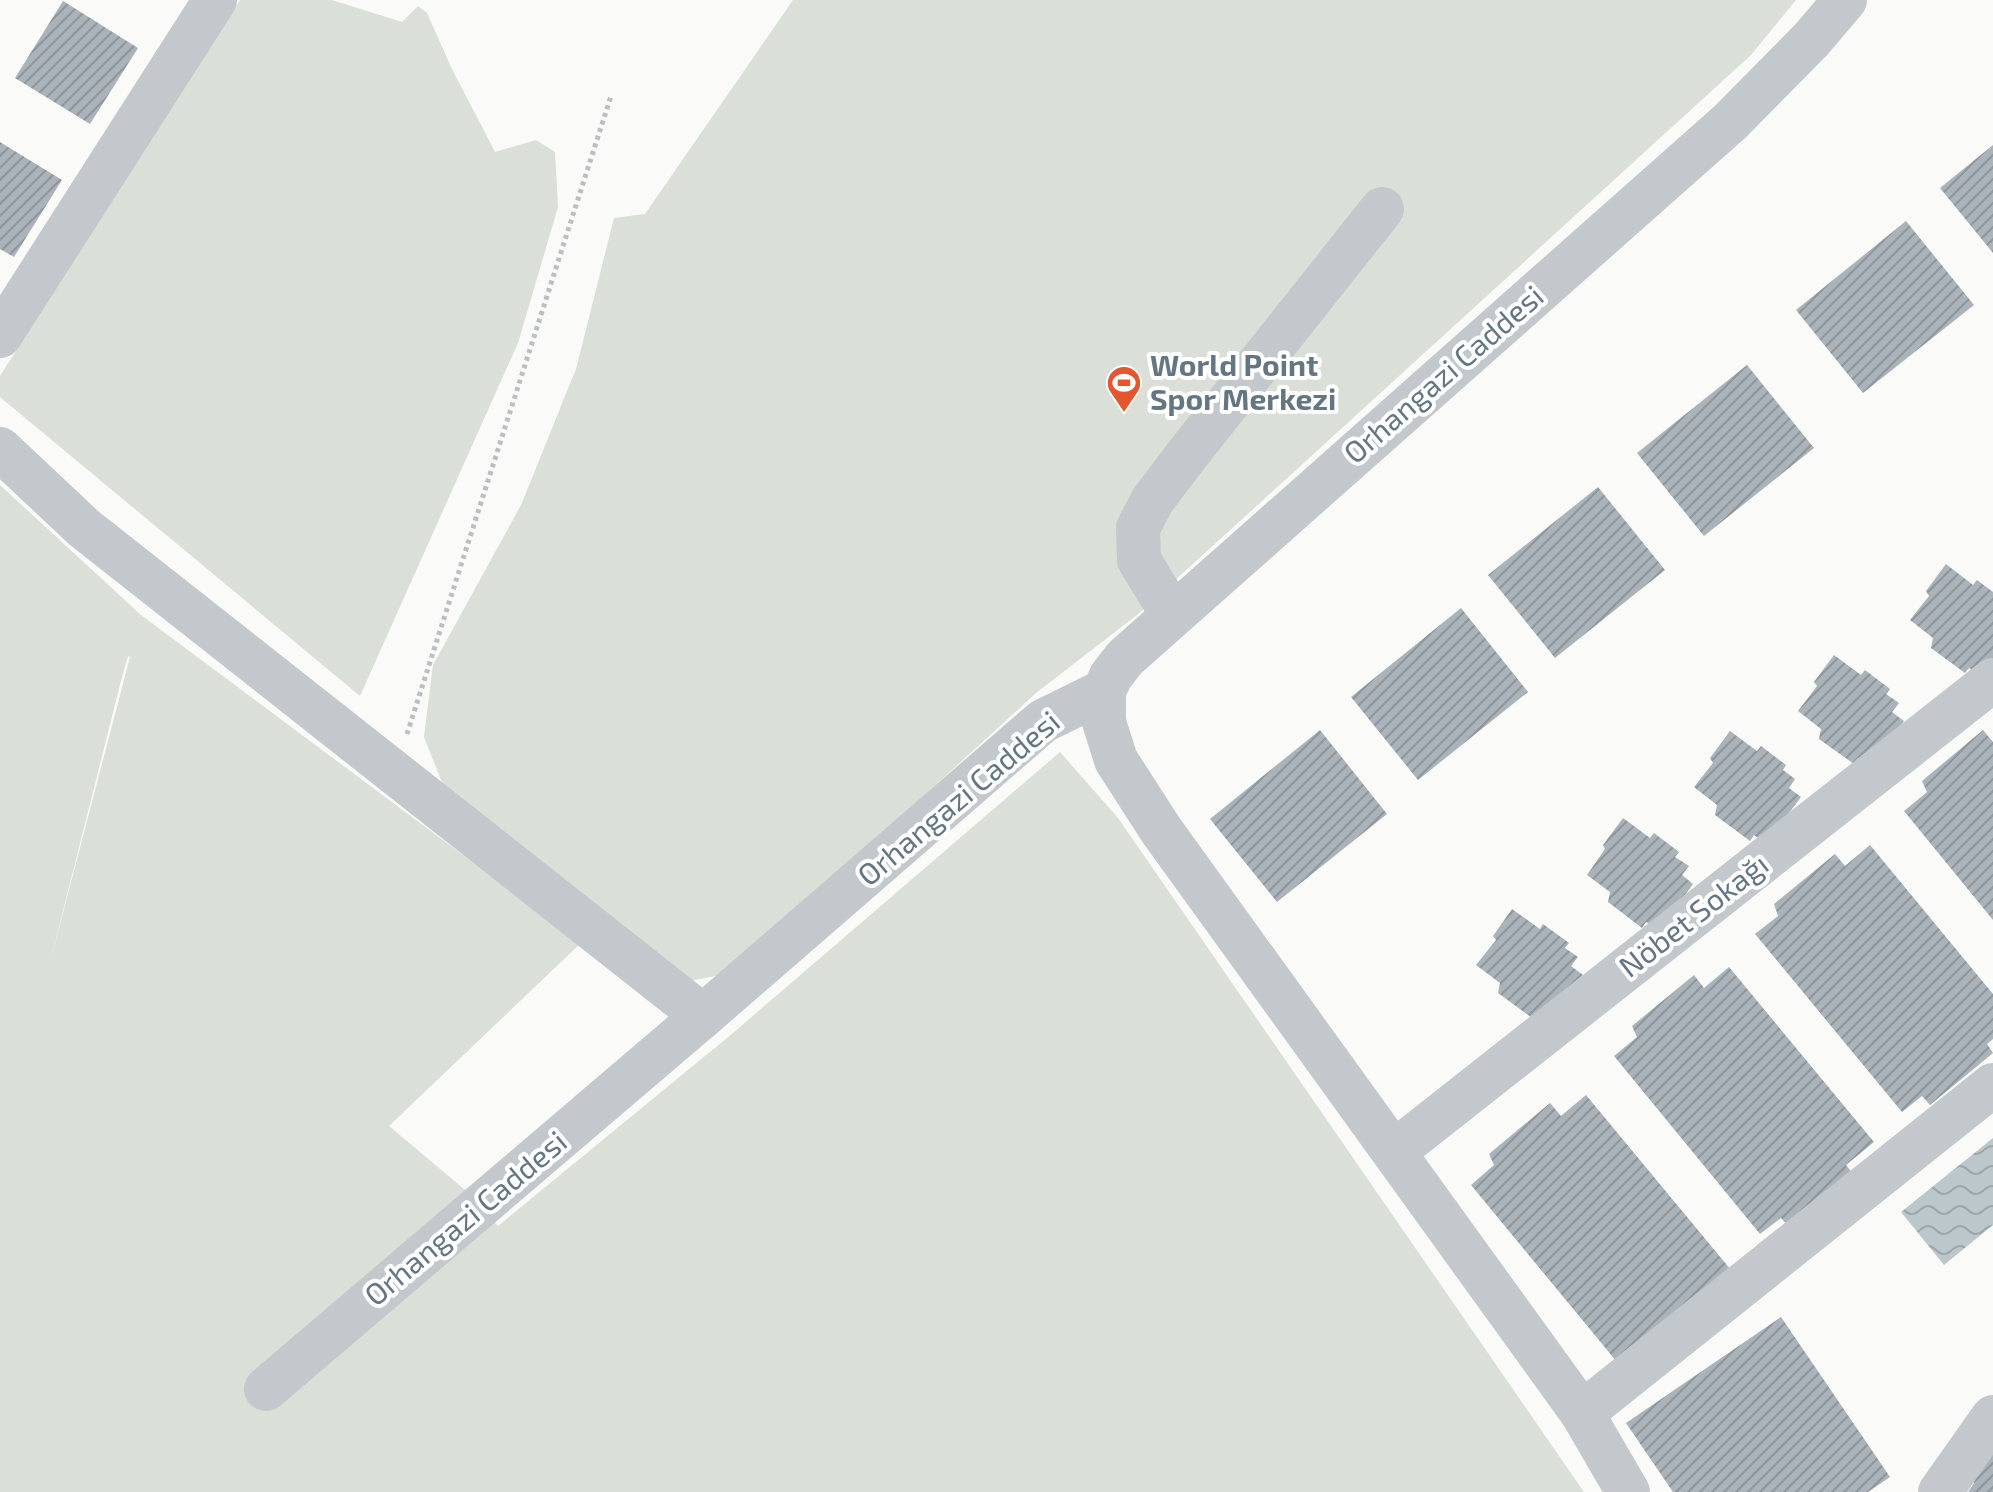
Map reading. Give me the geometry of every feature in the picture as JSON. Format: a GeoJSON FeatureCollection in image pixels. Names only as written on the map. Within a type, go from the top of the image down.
{"type":"FeatureCollection","features":[{"type":"Feature","properties":{"kind":"street"},"geometry":{"type":"LineString","coordinates":[[0,336],[215,0]]}},
{"type":"Feature","properties":{"kind":"street","name":"Orhangazi Caddesi"},"geometry":{"type":"LineString","coordinates":[[266,1389],[1043,721],[1104,691],[1125,658],[1172,614],[1730,122],[1811,40],[1845,0]]}},
{"type":"Feature","properties":{"kind":"street"},"geometry":{"type":"LineString","coordinates":[[1172,614],[1139,560],[1138,528],[1152,501],[1382,209]]}},
{"type":"Feature","properties":{"kind":"street"},"geometry":{"type":"LineString","coordinates":[[0,449],[84,528],[703,1016]]}},
{"type":"Feature","properties":{"kind":"street","name":"Nöbet Sokağı"},"geometry":{"type":"LineString","coordinates":[[1395,1151],[1993,680]]}},
{"type":"Feature","properties":{"kind":"street"},"geometry":{"type":"LineString","coordinates":[[1104,691],[1104,722],[1116,760],[1161,830],[1582,1413],[1628,1492]]}},
{"type":"Feature","properties":{"kind":"street"},"geometry":{"type":"LineString","coordinates":[[1582,1413],[1993,1085]]}},
{"type":"Feature","properties":{"kind":"street"},"geometry":{"type":"LineString","coordinates":[[1940,1492],[1993,1417]]}},
{"type":"Feature","properties":{"kind":"path"},"geometry":{"type":"LineString","coordinates":[[395,773],[611,96]]}},
{"type":"Feature","properties":{"kind":"shaded area"},"geometry":{"type":"Polygon","coordinates":[[[240,0],[332,0],[402,22],[418,6],[427,13],[495,152],[536,140],[555,152],[558,207],[518,343],[360,696],[0,397],[0,376],[240,0]]]}},
{"type":"Feature","properties":{"kind":"shaded area"},"geometry":{"type":"Polygon","coordinates":[[[793,0],[1796,0],[1751,55],[1137,615],[1036,693],[730,973],[690,981],[447,795],[424,737],[433,665],[521,505],[576,369],[614,218],[645,214],[793,0]]]}},
{"type":"Feature","properties":{"kind":"shaded area"},"geometry":{"type":"Polygon","coordinates":[[[0,485],[141,615],[581,943],[389,1126],[464,1189],[498,1226],[733,1033],[1060,752],[1118,818],[1584,1492],[0,1492],[0,485]],[[130,657],[122,677],[49,966],[130,657]]]}},
{"type":"Feature","properties":{"kind":"water"},"geometry":{"type":"Polygon","coordinates":[[[1993,1138],[1993,1225],[1944,1265],[1901,1212],[1993,1138]]]}},
{"type":"Feature","properties":{"kind":"building"},"geometry":{"type":"Polygon","coordinates":[[[63,1],[138,48],[90,124],[15,78],[63,1]]]}},
{"type":"Feature","properties":{"kind":"building"},"geometry":{"type":"Polygon","coordinates":[[[0,142],[62,180],[14,257],[0,249],[0,142]]]}},
{"type":"Feature","properties":{"kind":"building"},"geometry":{"type":"Polygon","coordinates":[[[1993,145],[1993,253],[1940,188],[1993,145]]]}},
{"type":"Feature","properties":{"kind":"building"},"geometry":{"type":"Polygon","coordinates":[[[1906,221],[1974,305],[1863,393],[1796,310],[1906,221]]]}},
{"type":"Feature","properties":{"kind":"building"},"geometry":{"type":"Polygon","coordinates":[[[1747,365],[1814,448],[1704,536],[1637,453],[1747,365]]]}},
{"type":"Feature","properties":{"kind":"building"},"geometry":{"type":"Polygon","coordinates":[[[1598,487],[1665,570],[1555,658],[1488,575],[1598,487]]]}},
{"type":"Feature","properties":{"kind":"building"},"geometry":{"type":"Polygon","coordinates":[[[1946,564],[1973,585],[1977,580],[1993,592],[1993,661],[1982,677],[1969,668],[1965,673],[1931,648],[1933,638],[1910,620],[1929,596],[1926,591],[1946,564]]]}},
{"type":"Feature","properties":{"kind":"building"},"geometry":{"type":"Polygon","coordinates":[[[1461,608],[1528,692],[1418,780],[1351,697],[1461,608]]]}},
{"type":"Feature","properties":{"kind":"building"},"geometry":{"type":"Polygon","coordinates":[[[1834,655],[1861,675],[1865,670],[1890,689],[1886,694],[1899,703],[1892,712],[1904,721],[1870,768],[1858,758],[1854,764],[1819,739],[1821,729],[1798,711],[1817,686],[1814,682],[1834,655]]]}},
{"type":"Feature","properties":{"kind":"building"},"geometry":{"type":"Polygon","coordinates":[[[1320,730],[1387,814],[1277,902],[1210,819],[1320,730]]]}},
{"type":"Feature","properties":{"kind":"building"},"geometry":{"type":"Polygon","coordinates":[[[1983,730],[1993,742],[1993,920],[1904,811],[1927,792],[1922,781],[1983,730]]]}},
{"type":"Feature","properties":{"kind":"building"},"geometry":{"type":"Polygon","coordinates":[[[1730,731],[1757,751],[1761,746],[1786,765],[1783,770],[1795,779],[1789,788],[1801,797],[1766,844],[1754,835],[1750,841],[1715,815],[1717,805],[1694,787],[1713,763],[1710,758],[1730,731]]]}},
{"type":"Feature","properties":{"kind":"building"},"geometry":{"type":"Polygon","coordinates":[[[1623,818],[1650,838],[1654,833],[1679,852],[1675,857],[1689,866],[1682,875],[1693,884],[1659,931],[1646,922],[1642,928],[1608,902],[1610,892],[1587,875],[1605,849],[1603,845],[1623,818]]]}},
{"type":"Feature","properties":{"kind":"building"},"geometry":{"type":"Polygon","coordinates":[[[1870,845],[1993,994],[1993,1039],[1987,1044],[1993,1053],[1930,1105],[1922,1096],[1902,1112],[1755,934],[1778,916],[1774,904],[1835,854],[1845,866],[1870,845]]]}},
{"type":"Feature","properties":{"kind":"building"},"geometry":{"type":"Polygon","coordinates":[[[1512,909],[1540,929],[1543,924],[1569,943],[1565,948],[1578,957],[1571,966],[1583,975],[1532,1018],[1498,993],[1500,983],[1476,965],[1496,940],[1493,936],[1512,909]]]}},
{"type":"Feature","properties":{"kind":"building"},"geometry":{"type":"Polygon","coordinates":[[[1729,967],[1874,1142],[1846,1165],[1853,1174],[1789,1227],[1781,1218],[1760,1234],[1614,1056],[1637,1037],[1632,1026],[1694,975],[1704,988],[1729,967]]]}},
{"type":"Feature","properties":{"kind":"building"},"geometry":{"type":"Polygon","coordinates":[[[1586,1095],[1731,1270],[1617,1362],[1471,1185],[1494,1165],[1489,1154],[1550,1103],[1561,1116],[1586,1095]]]}},
{"type":"Feature","properties":{"kind":"building"},"geometry":{"type":"Polygon","coordinates":[[[1781,1317],[1890,1477],[1868,1492],[1673,1492],[1626,1423],[1781,1317]]]}},
{"type":"Feature","properties":{"kind":"building"},"geometry":{"type":"Polygon","coordinates":[[[1993,1437],[1993,1492],[1968,1492],[1974,1483],[1967,1473],[1993,1437]]]}},
{"type":"Feature","properties":{"kind":"place","name":"World Point Spor Merkezi"},"geometry":{"type":"Point","coordinates":[1124,414]}}]}
